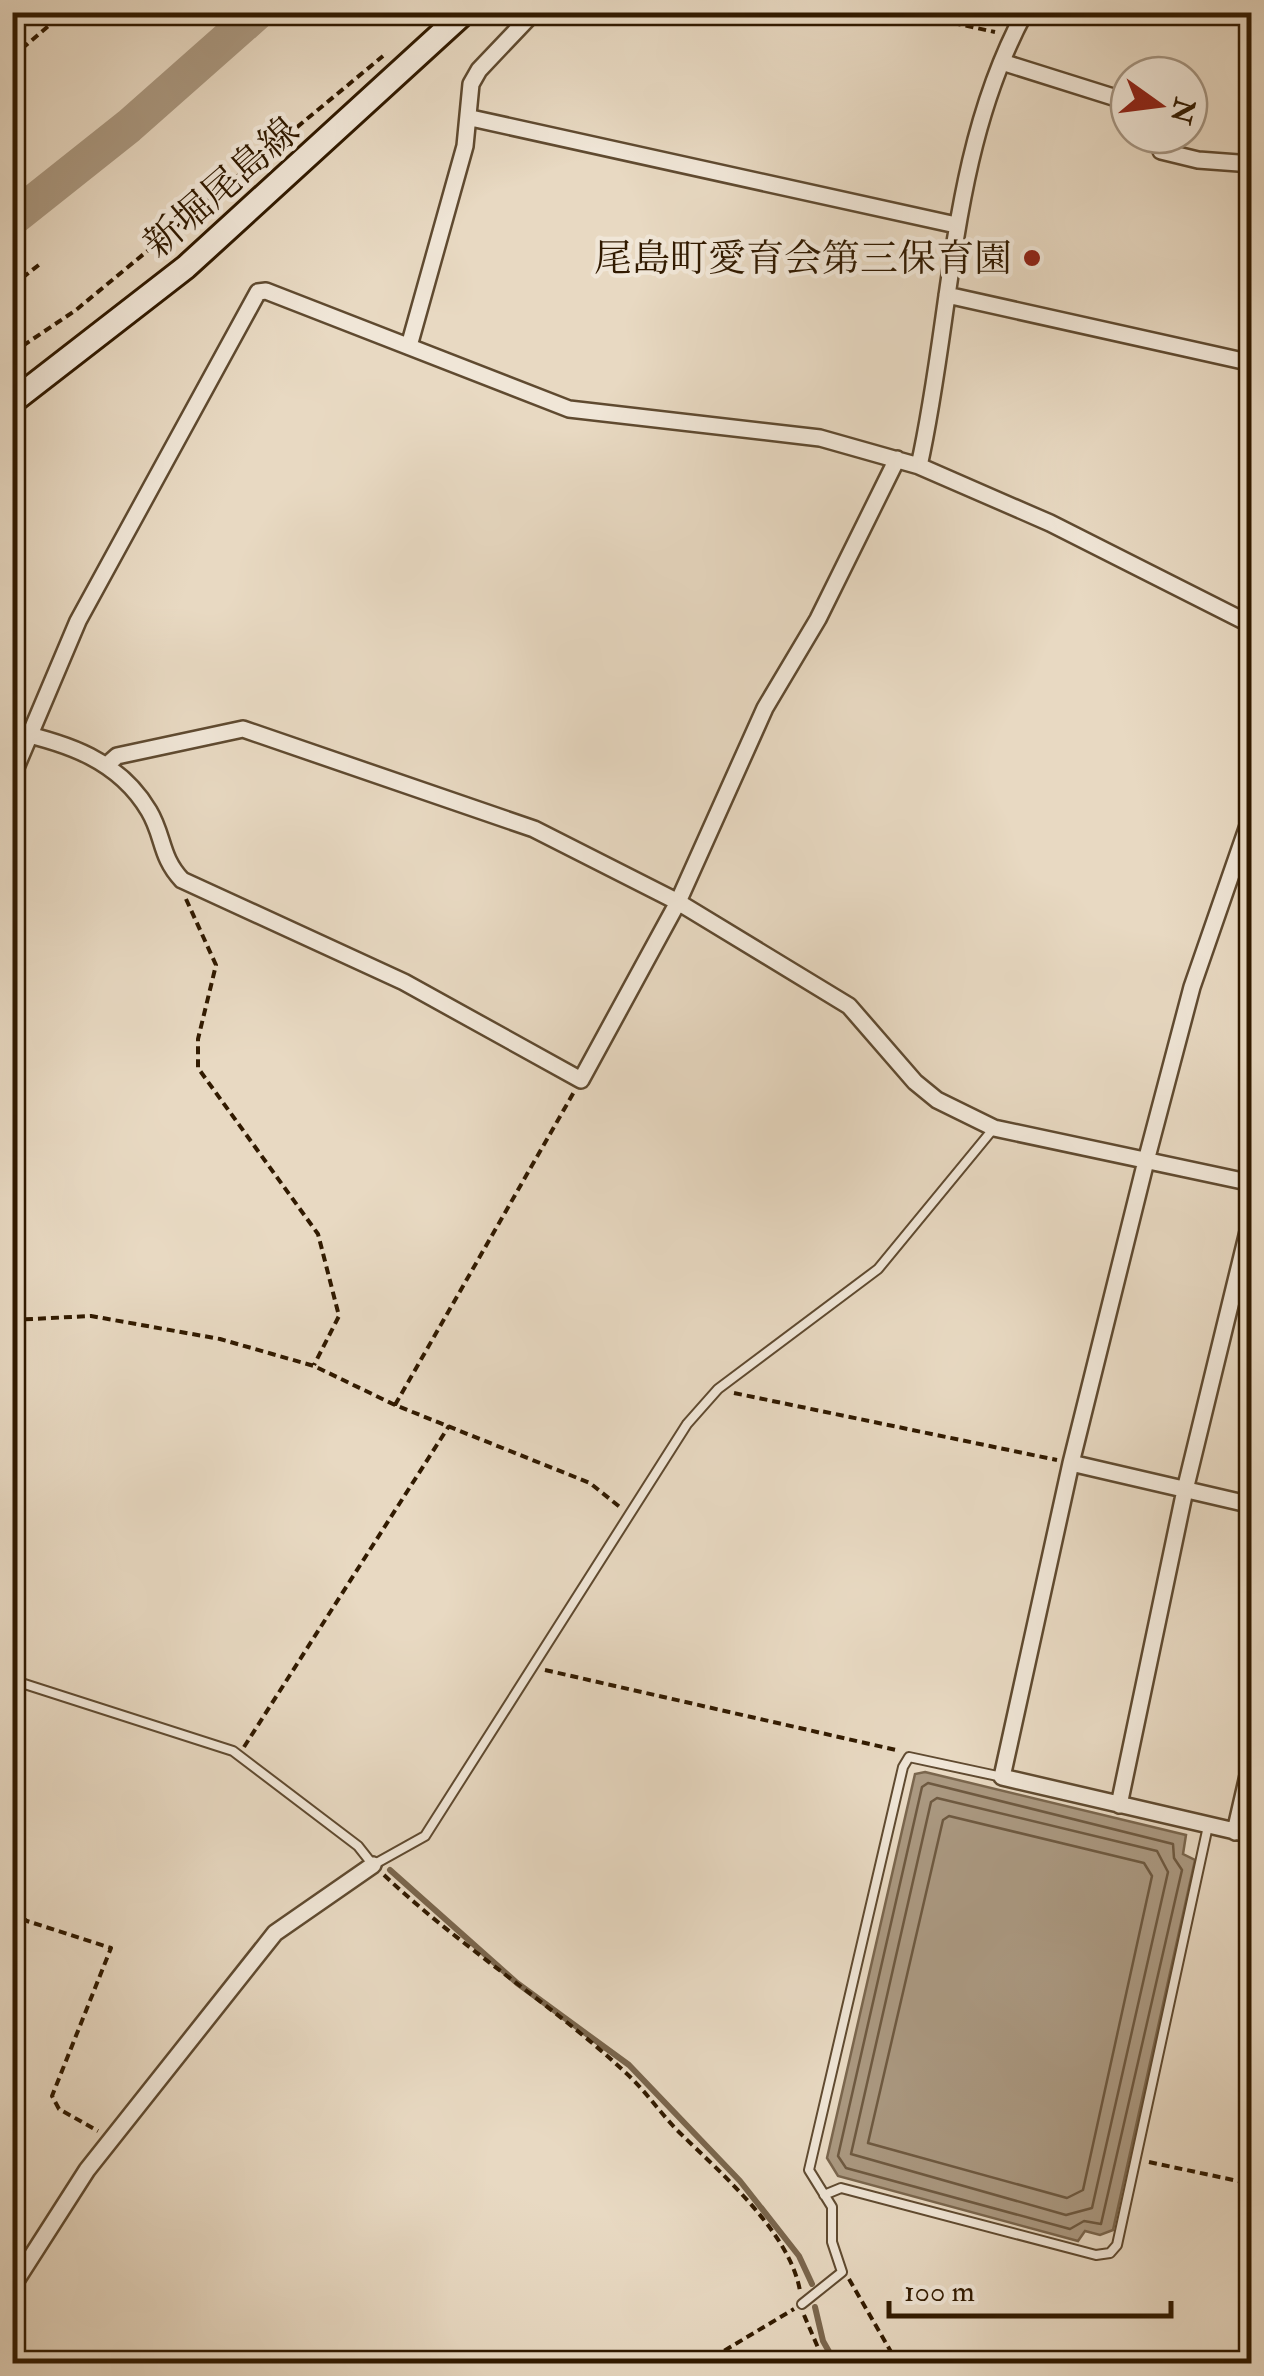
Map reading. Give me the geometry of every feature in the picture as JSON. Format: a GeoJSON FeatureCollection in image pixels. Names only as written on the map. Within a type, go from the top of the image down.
{"type":"FeatureCollection","features":[{"type":"Feature","properties":{"kind":"main road","name":"新堀尾島線"},"geometry":{"type":"LineString","coordinates":[[12,402],[186,266],[464,12]]}},
{"type":"Feature","properties":{"kind":"street"},"geometry":{"type":"LineString","coordinates":[[409,346],[471,118],[468,99],[479,70],[534,12]]}},
{"type":"Feature","properties":{"kind":"street"},"geometry":{"type":"LineString","coordinates":[[919,466],[937,384],[956,225],[977,138],[1002,62],[1025,12]]}},
{"type":"Feature","properties":{"kind":"street"},"geometry":{"type":"LineString","coordinates":[[1002,62],[1109,96]]}},
{"type":"Feature","properties":{"kind":"street"},"geometry":{"type":"LineString","coordinates":[[471,118],[956,225]]}},
{"type":"Feature","properties":{"kind":"street"},"geometry":{"type":"LineString","coordinates":[[1177,155],[1252,164]]}},
{"type":"Feature","properties":{"kind":"street"},"geometry":{"type":"LineString","coordinates":[[12,777],[78,621],[251,298],[266,291],[569,409],[820,438],[897,458],[1050,523],[1252,625]]}},
{"type":"Feature","properties":{"kind":"street"},"geometry":{"type":"LineString","coordinates":[[947,295],[1119,330],[1252,363]]}},
{"type":"Feature","properties":{"kind":"street"},"geometry":{"type":"LineString","coordinates":[[12,732],[108,764],[150,812],[167,864],[182,880],[404,982],[581,1080],[678,902],[765,708],[818,619],[897,458]]}},
{"type":"Feature","properties":{"kind":"street"},"geometry":{"type":"LineString","coordinates":[[108,764],[117,756],[243,729],[534,829],[678,902],[849,1006],[914,1082],[937,1100],[994,1128],[1252,1183]]}},
{"type":"Feature","properties":{"kind":"street"},"geometry":{"type":"LineString","coordinates":[[1252,814],[1192,986],[1146,1161],[1072,1464],[1002,1777],[1244,1834],[1252,1758]]}},
{"type":"Feature","properties":{"kind":"street"},"geometry":{"type":"LineString","coordinates":[[1119,1805],[1186,1490],[1252,1216]]}},
{"type":"Feature","properties":{"kind":"street"},"geometry":{"type":"LineString","coordinates":[[1072,1464],[1252,1505]]}},
{"type":"Feature","properties":{"kind":"street"},"geometry":{"type":"LineString","coordinates":[[12,2286],[87,2170],[275,1932],[373,1866]]}},
{"type":"Feature","properties":{"kind":"lane"},"geometry":{"type":"LineString","coordinates":[[12,1680],[239,1754],[358,1846],[373,1866],[425,1836],[688,1424],[718,1390],[878,1269],[994,1128]]}},
{"type":"Feature","properties":{"kind":"lane"},"geometry":{"type":"LineString","coordinates":[[802,2304],[842,2272],[832,2242],[832,2207],[810,2170],[909,1757],[1002,1777]]}},
{"type":"Feature","properties":{"kind":"lane"},"geometry":{"type":"LineString","coordinates":[[824,2195],[841,2188],[1096,2255],[1110,2254],[1116,2245],[1208,1826]]}},
{"type":"Feature","properties":{"kind":"path"},"geometry":{"type":"LineString","coordinates":[[12,29],[38,12]]}},
{"type":"Feature","properties":{"kind":"path"},"geometry":{"type":"LineString","coordinates":[[12,57],[64,12]]}},
{"type":"Feature","properties":{"kind":"path"},"geometry":{"type":"LineString","coordinates":[[902,12],[1012,37]]}},
{"type":"Feature","properties":{"kind":"path"},"geometry":{"type":"LineString","coordinates":[[12,354],[76,310],[368,69]]}},
{"type":"Feature","properties":{"kind":"path"},"geometry":{"type":"LineString","coordinates":[[12,286],[40,264]]}},
{"type":"Feature","properties":{"kind":"path"},"geometry":{"type":"LineString","coordinates":[[182,880],[216,965],[198,1039],[198,1068],[318,1234],[339,1316],[314,1366]]}},
{"type":"Feature","properties":{"kind":"path"},"geometry":{"type":"LineString","coordinates":[[396,1405],[581,1080]]}},
{"type":"Feature","properties":{"kind":"path"},"geometry":{"type":"LineString","coordinates":[[12,1320],[91,1316],[220,1339],[314,1366],[396,1405],[590,1483],[628,1514]]}},
{"type":"Feature","properties":{"kind":"path"},"geometry":{"type":"LineString","coordinates":[[718,1390],[1072,1464]]}},
{"type":"Feature","properties":{"kind":"path"},"geometry":{"type":"LineString","coordinates":[[239,1754],[449,1426]]}},
{"type":"Feature","properties":{"kind":"path"},"geometry":{"type":"LineString","coordinates":[[532,1667],[909,1757]]}},
{"type":"Feature","properties":{"kind":"path"},"geometry":{"type":"LineString","coordinates":[[373,1866],[427,1916],[628,2074],[661,2115],[748,2202],[789,2258],[807,2330],[825,2364]]}},
{"type":"Feature","properties":{"kind":"path"},"geometry":{"type":"LineString","coordinates":[[12,1910],[27,1921],[111,1948],[52,2096],[59,2109],[112,2138]]}},
{"type":"Feature","properties":{"kind":"path"},"geometry":{"type":"LineString","coordinates":[[1134,2160],[1252,2184]]}},
{"type":"Feature","properties":{"kind":"path"},"geometry":{"type":"LineString","coordinates":[[842,2272],[898,2364]]}},
{"type":"Feature","properties":{"kind":"path"},"geometry":{"type":"LineString","coordinates":[[702,2364],[802,2304]]}},
{"type":"Feature","properties":{"kind":"water"},"geometry":{"type":"Polygon","coordinates":[[[925,1772],[1186,1835],[1183,1854],[1195,1860],[1113,2230],[1100,2235],[1085,2231],[1078,2241],[838,2176],[827,2158],[915,1774],[925,1772]]]}},
{"type":"Feature","properties":{"kind":"waterway"},"geometry":{"type":"LineString","coordinates":[[12,219],[129,126],[258,12]]}},
{"type":"Feature","properties":{"kind":"waterway"},"geometry":{"type":"LineString","coordinates":[[390,1870],[517,1983],[629,2065],[740,2181],[799,2256],[812,2284]]}},
{"type":"Feature","properties":{"kind":"waterway"},"geometry":{"type":"LineString","coordinates":[[815,2307],[823,2341],[836,2364]]}},
{"type":"Feature","properties":{"kind":"place","name":"尾島町愛育会第三保育園"},"geometry":{"type":"Point","coordinates":[1032,258]}}]}
